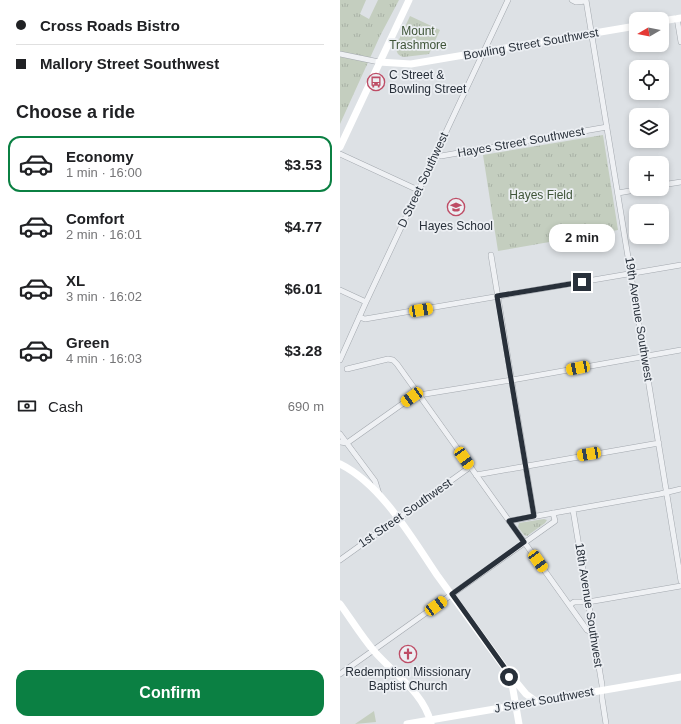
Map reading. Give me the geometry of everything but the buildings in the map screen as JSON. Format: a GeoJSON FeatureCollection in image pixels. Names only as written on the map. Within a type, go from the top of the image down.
{"type":"FeatureCollection","features":[{"type":"Feature","properties":{"kind":"main road"},"geometry":{"type":"LineString","coordinates":[[340,147],[409,0]]}},
{"type":"Feature","properties":{"kind":"main road"},"geometry":{"type":"LineString","coordinates":[[669,20],[679,18]]}},
{"type":"Feature","properties":{"kind":"main road","name":"Bowling Street Southwest"},"geometry":{"type":"LineString","coordinates":[[379,62],[411,64],[629,27]]}},
{"type":"Feature","properties":{"kind":"main road"},"geometry":{"type":"LineString","coordinates":[[340,464],[354,472],[365,481],[398,518],[507,671],[526,694],[537,702]]}},
{"type":"Feature","properties":{"kind":"main road"},"geometry":{"type":"LineString","coordinates":[[340,604],[373,650],[408,684],[421,699],[431,722]]}},
{"type":"Feature","properties":{"kind":"main road"},"geometry":{"type":"LineString","coordinates":[[507,671],[512,684],[519,724]]}},
{"type":"Feature","properties":{"kind":"main road","name":"J Street Southwest"},"geometry":{"type":"LineString","coordinates":[[407,724],[431,722],[516,705],[681,677]]}},
{"type":"Feature","properties":{"kind":"street","name":"D Street Southwest"},"geometry":{"type":"LineString","coordinates":[[340,360],[482,52],[508,0]]}},
{"type":"Feature","properties":{"kind":"street"},"geometry":{"type":"LineString","coordinates":[[572,0],[576,2],[586,1]]}},
{"type":"Feature","properties":{"kind":"street","name":"19th Avenue Southwest"},"geometry":{"type":"LineString","coordinates":[[586,1],[681,581]]}},
{"type":"Feature","properties":{"kind":"street"},"geometry":{"type":"LineString","coordinates":[[679,18],[681,42]]}},
{"type":"Feature","properties":{"kind":"street"},"geometry":{"type":"LineString","coordinates":[[340,54],[379,62]]}},
{"type":"Feature","properties":{"kind":"street","name":"Hayes Street Southwest"},"geometry":{"type":"LineString","coordinates":[[436,154],[441,156],[607,127]]}},
{"type":"Feature","properties":{"kind":"street"},"geometry":{"type":"LineString","coordinates":[[340,154],[418,190]]}},
{"type":"Feature","properties":{"kind":"street"},"geometry":{"type":"LineString","coordinates":[[669,184],[681,182]]}},
{"type":"Feature","properties":{"kind":"street"},"geometry":{"type":"LineString","coordinates":[[618,193],[629,191]]}},
{"type":"Feature","properties":{"kind":"street"},"geometry":{"type":"LineString","coordinates":[[491,255],[534,516]]}},
{"type":"Feature","properties":{"kind":"street"},"geometry":{"type":"LineString","coordinates":[[359,317],[365,320],[681,265]]}},
{"type":"Feature","properties":{"kind":"street"},"geometry":{"type":"LineString","coordinates":[[340,290],[366,302]]}},
{"type":"Feature","properties":{"kind":"street"},"geometry":{"type":"LineString","coordinates":[[340,442],[347,443],[412,397],[419,395],[681,350]]}},
{"type":"Feature","properties":{"kind":"street"},"geometry":{"type":"LineString","coordinates":[[346,369],[388,359],[393,360],[397,364],[587,630],[593,633]]}},
{"type":"Feature","properties":{"kind":"street"},"geometry":{"type":"LineString","coordinates":[[340,434],[375,481],[380,497]]}},
{"type":"Feature","properties":{"kind":"street"},"geometry":{"type":"LineString","coordinates":[[476,475],[526,465],[659,443]]}},
{"type":"Feature","properties":{"kind":"street","name":"1st Street Southwest"},"geometry":{"type":"LineString","coordinates":[[340,560],[470,467]]}},
{"type":"Feature","properties":{"kind":"street"},"geometry":{"type":"LineString","coordinates":[[509,521],[681,489]]}},
{"type":"Feature","properties":{"kind":"street","name":"18th Avenue Southwest"},"geometry":{"type":"LineString","coordinates":[[573,510],[606,724]]}},
{"type":"Feature","properties":{"kind":"street"},"geometry":{"type":"LineString","coordinates":[[340,674],[554,521],[553,513]]}},
{"type":"Feature","properties":{"kind":"street"},"geometry":{"type":"LineString","coordinates":[[570,605],[574,602],[588,602],[681,586]]}},
{"type":"Feature","properties":{"kind":"green space","name":"Mount Trashmore"},"geometry":{"type":"Polygon","coordinates":[[[340,0],[366,0],[360,14],[369,19],[378,0],[399,0],[380,36],[340,124],[340,0]]]}},
{"type":"Feature","properties":{"kind":"green space","name":"Mount Trashmore"},"geometry":{"type":"Polygon","coordinates":[[[410,16],[440,30],[429,54],[404,57],[400,56],[397,52],[396,46],[410,16]]]}},
{"type":"Feature","properties":{"kind":"green space","name":"Hayes Field"},"geometry":{"type":"Polygon","coordinates":[[[603,135],[618,230],[498,251],[483,155],[603,135]]]}},
{"type":"Feature","properties":{"kind":"green space"},"geometry":{"type":"Polygon","coordinates":[[[544,519],[547,520],[545,523],[527,536],[524,535],[518,527],[519,523],[544,519]]]}},
{"type":"Feature","properties":{"kind":"green space"},"geometry":{"type":"Polygon","coordinates":[[[374,711],[376,722],[355,724],[374,711]]]}},
{"type":"Feature","properties":{"kind":"place","name":"C Street & Bowling Street"},"geometry":{"type":"Point","coordinates":[376,82]}},
{"type":"Feature","properties":{"kind":"place","name":"Hayes School"},"geometry":{"type":"Point","coordinates":[456,207]}},
{"type":"Feature","properties":{"kind":"place","name":"Redemption Missionary Baptist Church"},"geometry":{"type":"Point","coordinates":[408,654]}},
{"type":"Feature","properties":{"kind":"route"},"geometry":{"type":"LineString","coordinates":[[509,677],[507,671],[452,594],[524,542],[509,521],[534,516],[497,296],[582,282]]}}]}
